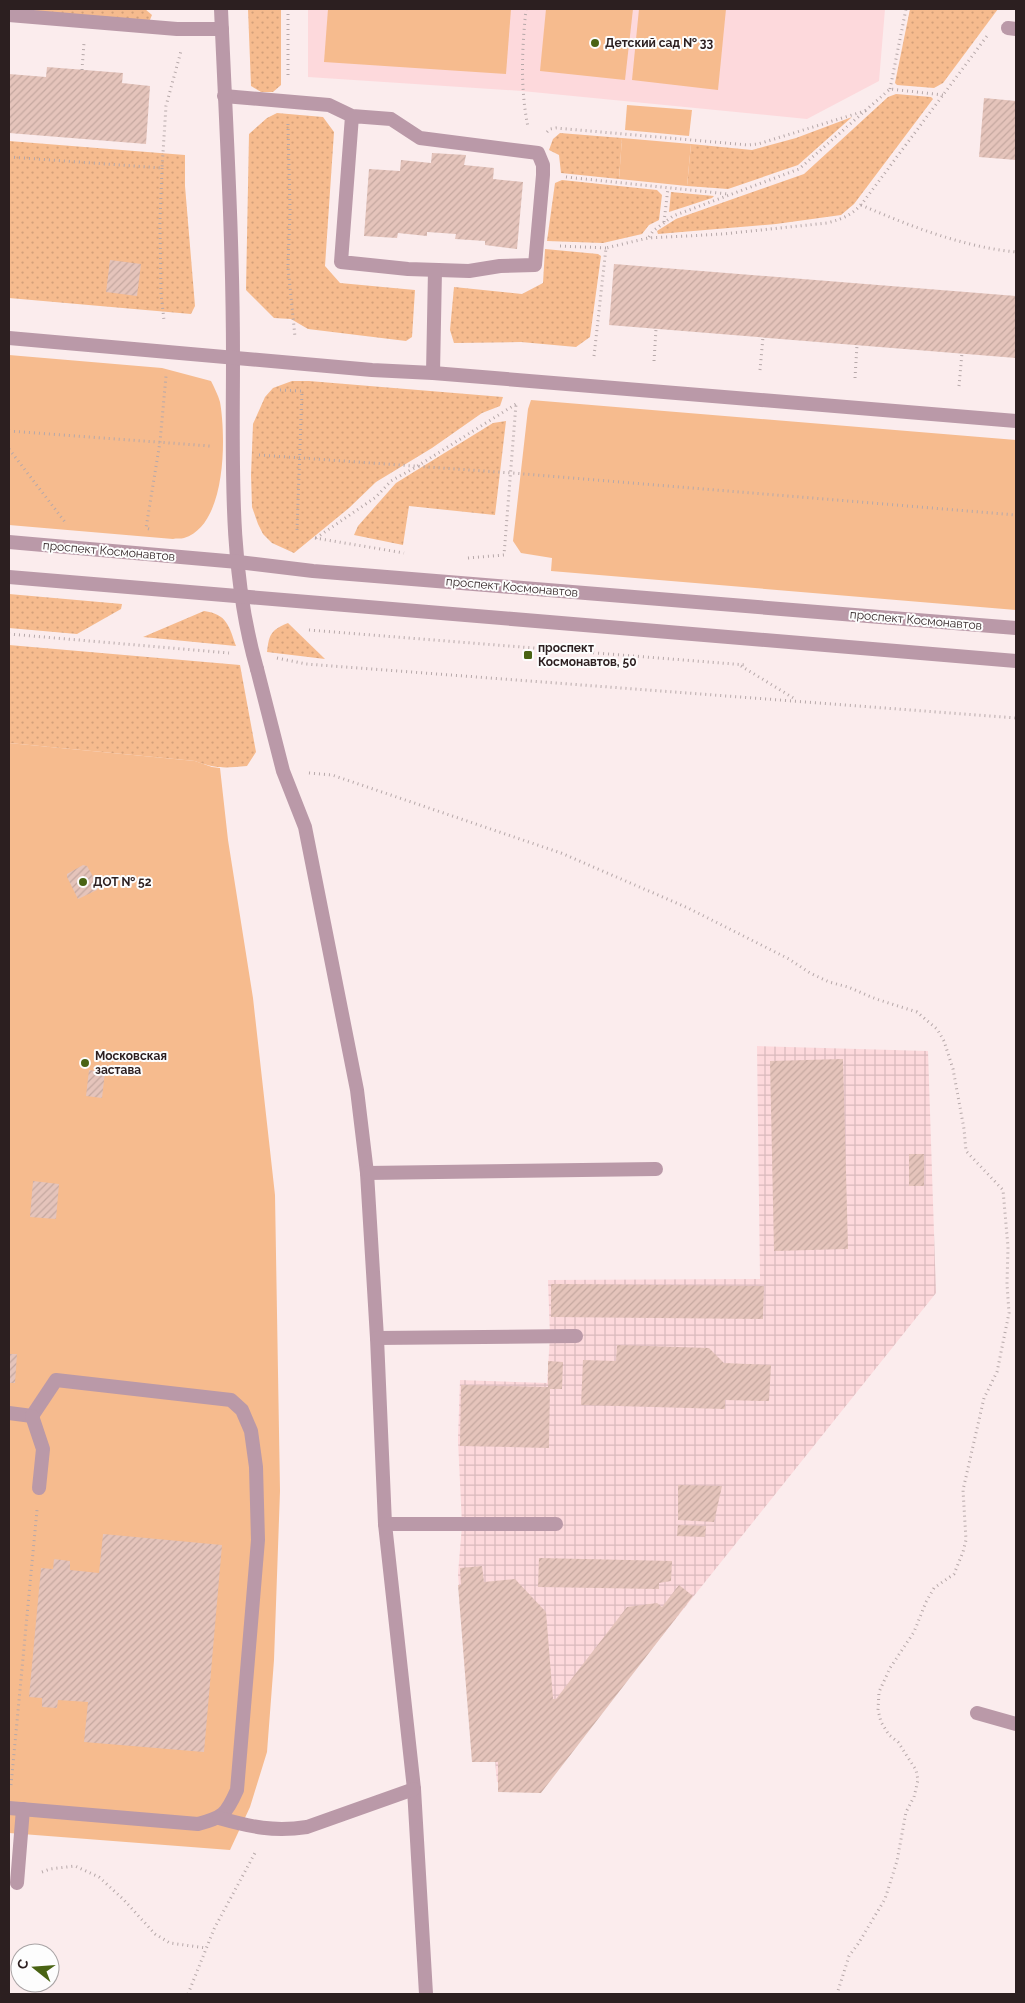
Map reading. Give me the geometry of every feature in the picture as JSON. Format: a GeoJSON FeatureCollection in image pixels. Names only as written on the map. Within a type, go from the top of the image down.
{"type":"FeatureCollection","features":[{"type":"Feature","properties":{"kind":"street"},"geometry":{"type":"LineString","coordinates":[[221,9],[233,357],[233,446],[241,596],[253,654],[284,771],[305,827],[357,1090],[367,1173],[377,1338],[385,1524],[414,1789],[426,1994]]}},
{"type":"Feature","properties":{"kind":"street"},"geometry":{"type":"LineString","coordinates":[[9,14],[185,29],[222,29]]}},
{"type":"Feature","properties":{"kind":"street"},"geometry":{"type":"LineString","coordinates":[[224,96],[329,105],[352,116],[391,119],[420,138],[538,153],[543,164],[543,175],[535,265],[500,266],[469,271],[341,262],[352,116]]}},
{"type":"Feature","properties":{"kind":"street"},"geometry":{"type":"LineString","coordinates":[[433,373],[435,270]]}},
{"type":"Feature","properties":{"kind":"street"},"geometry":{"type":"LineString","coordinates":[[9,338],[372,370],[433,373],[1016,422]]}},
{"type":"Feature","properties":{"kind":"street","name":"проспект Космонавтов"},"geometry":{"type":"LineString","coordinates":[[9,542],[238,562],[314,571],[1016,628]]}},
{"type":"Feature","properties":{"kind":"street"},"geometry":{"type":"LineString","coordinates":[[9,577],[1016,661]]}},
{"type":"Feature","properties":{"kind":"street"},"geometry":{"type":"LineString","coordinates":[[367,1173],[656,1170]]}},
{"type":"Feature","properties":{"kind":"street"},"geometry":{"type":"LineString","coordinates":[[377,1338],[576,1336]]}},
{"type":"Feature","properties":{"kind":"street"},"geometry":{"type":"LineString","coordinates":[[32,1416],[56,1380],[231,1400],[242,1410],[250,1431],[256,1467],[258,1540],[237,1790],[230,1806],[220,1818]]}},
{"type":"Feature","properties":{"kind":"street"},"geometry":{"type":"LineString","coordinates":[[9,1413],[32,1416]]}},
{"type":"Feature","properties":{"kind":"street"},"geometry":{"type":"LineString","coordinates":[[32,1416],[43,1449],[39,1488]]}},
{"type":"Feature","properties":{"kind":"street"},"geometry":{"type":"LineString","coordinates":[[385,1524],[556,1524]]}},
{"type":"Feature","properties":{"kind":"street"},"geometry":{"type":"LineString","coordinates":[[978,1713],[1016,1724]]}},
{"type":"Feature","properties":{"kind":"street"},"geometry":{"type":"LineString","coordinates":[[17,1883],[14,1808],[198,1824],[220,1818],[242,1825],[269,1830],[307,1827],[414,1789]]}},
{"type":"Feature","properties":{"kind":"path"},"geometry":{"type":"LineString","coordinates":[[288,9],[290,211],[288,267],[295,336]]}},
{"type":"Feature","properties":{"kind":"path"},"geometry":{"type":"LineString","coordinates":[[526,9],[522,69],[523,105],[529,133],[538,153]]}},
{"type":"Feature","properties":{"kind":"path"},"geometry":{"type":"LineString","coordinates":[[648,238],[673,216],[799,169],[868,110],[890,89],[906,9]]}},
{"type":"Feature","properties":{"kind":"path"},"geometry":{"type":"LineString","coordinates":[[164,320],[160,294],[162,254],[160,222],[166,106],[175,78],[185,29]]}},
{"type":"Feature","properties":{"kind":"path"},"geometry":{"type":"LineString","coordinates":[[537,246],[606,248],[648,238],[723,234],[828,223],[844,219],[856,212],[862,205],[988,33]]}},
{"type":"Feature","properties":{"kind":"path"},"geometry":{"type":"LineString","coordinates":[[890,89],[943,96]]}},
{"type":"Feature","properties":{"kind":"path"},"geometry":{"type":"LineString","coordinates":[[538,153],[546,133],[550,129],[556,128],[748,145],[868,110]]}},
{"type":"Feature","properties":{"kind":"path"},"geometry":{"type":"LineString","coordinates":[[9,157],[162,168]]}},
{"type":"Feature","properties":{"kind":"path"},"geometry":{"type":"LineString","coordinates":[[543,175],[729,194]]}},
{"type":"Feature","properties":{"kind":"path"},"geometry":{"type":"LineString","coordinates":[[664,223],[668,188]]}},
{"type":"Feature","properties":{"kind":"path"},"geometry":{"type":"LineString","coordinates":[[862,205],[891,218],[966,243],[1016,252]]}},
{"type":"Feature","properties":{"kind":"path"},"geometry":{"type":"LineString","coordinates":[[594,356],[606,248]]}},
{"type":"Feature","properties":{"kind":"path"},"geometry":{"type":"LineString","coordinates":[[654,361],[656,329]]}},
{"type":"Feature","properties":{"kind":"path"},"geometry":{"type":"LineString","coordinates":[[760,370],[763,337]]}},
{"type":"Feature","properties":{"kind":"path"},"geometry":{"type":"LineString","coordinates":[[855,378],[858,345]]}},
{"type":"Feature","properties":{"kind":"path"},"geometry":{"type":"LineString","coordinates":[[959,386],[962,353]]}},
{"type":"Feature","properties":{"kind":"path"},"geometry":{"type":"LineString","coordinates":[[155,532],[146,528],[160,442],[166,376]]}},
{"type":"Feature","properties":{"kind":"path"},"geometry":{"type":"LineString","coordinates":[[280,390],[302,391],[297,531]]}},
{"type":"Feature","properties":{"kind":"path"},"geometry":{"type":"LineString","coordinates":[[407,553],[315,538],[376,497],[391,481],[516,403],[512,473],[504,555],[464,558]]}},
{"type":"Feature","properties":{"kind":"path"},"geometry":{"type":"LineString","coordinates":[[9,431],[217,446]]}},
{"type":"Feature","properties":{"kind":"path"},"geometry":{"type":"LineString","coordinates":[[9,449],[66,523]]}},
{"type":"Feature","properties":{"kind":"path"},"geometry":{"type":"LineString","coordinates":[[259,455],[512,473],[1016,516]]}},
{"type":"Feature","properties":{"kind":"path"},"geometry":{"type":"LineString","coordinates":[[309,630],[746,665]]}},
{"type":"Feature","properties":{"kind":"path"},"geometry":{"type":"LineString","coordinates":[[9,634],[253,654],[306,664],[1016,718]]}},
{"type":"Feature","properties":{"kind":"path"},"geometry":{"type":"LineString","coordinates":[[739,664],[796,700]]}},
{"type":"Feature","properties":{"kind":"path"},"geometry":{"type":"LineString","coordinates":[[284,771],[332,775],[561,853],[688,908],[789,959],[810,973],[829,982],[917,1012],[937,1030],[944,1041],[953,1068],[964,1128],[966,1152],[1003,1190],[1008,1247],[1007,1284],[1009,1313],[996,1372],[984,1398],[963,1490],[966,1540],[963,1552],[954,1574],[934,1588],[914,1632],[890,1668],[880,1692],[878,1710],[881,1722],[912,1763],[918,1780],[914,1797],[906,1812],[897,1861],[886,1899],[849,1956],[837,1994]]}},
{"type":"Feature","properties":{"kind":"path"},"geometry":{"type":"LineString","coordinates":[[14,1808],[39,1488]]}},
{"type":"Feature","properties":{"kind":"path"},"geometry":{"type":"LineString","coordinates":[[188,1994],[214,1929],[269,1830]]}},
{"type":"Feature","properties":{"kind":"path"},"geometry":{"type":"LineString","coordinates":[[17,1883],[50,1869],[75,1866],[98,1877],[124,1900],[155,1934],[170,1943],[206,1948]]}},
{"type":"Feature","properties":{"kind":"shaded area"},"geometry":{"type":"Polygon","coordinates":[[[17,9],[145,9],[152,15],[149,22],[17,9]]]}},
{"type":"Feature","properties":{"kind":"shaded area"},"geometry":{"type":"Polygon","coordinates":[[[248,9],[281,9],[281,85],[273,92],[261,92],[251,86],[248,9]]]}},
{"type":"Feature","properties":{"kind":"shaded area","name":"Детский сад № 33"},"geometry":{"type":"Polygon","coordinates":[[[308,9],[885,9],[879,81],[807,119],[522,91],[308,77],[308,9]]]}},
{"type":"Feature","properties":{"kind":"shaded area"},"geometry":{"type":"Polygon","coordinates":[[[328,9],[511,9],[506,74],[324,62],[328,9]]]}},
{"type":"Feature","properties":{"kind":"shaded area"},"geometry":{"type":"Polygon","coordinates":[[[546,9],[633,9],[625,80],[540,71],[546,9]]]}},
{"type":"Feature","properties":{"kind":"shaded area"},"geometry":{"type":"Polygon","coordinates":[[[639,9],[726,9],[718,90],[632,80],[639,9]]]}},
{"type":"Feature","properties":{"kind":"shaded area"},"geometry":{"type":"Polygon","coordinates":[[[910,9],[998,9],[943,83],[934,88],[897,85],[895,83],[910,9]]]}},
{"type":"Feature","properties":{"kind":"shaded area"},"geometry":{"type":"Polygon","coordinates":[[[896,94],[931,97],[933,99],[854,204],[841,215],[776,224],[658,234],[657,231],[676,219],[804,174],[888,97],[896,94]]]}},
{"type":"Feature","properties":{"kind":"shaded area"},"geometry":{"type":"Polygon","coordinates":[[[627,105],[692,110],[689,136],[625,130],[627,105]]]}},
{"type":"Feature","properties":{"kind":"shaded area"},"geometry":{"type":"Polygon","coordinates":[[[277,113],[323,117],[334,132],[325,266],[340,283],[415,290],[412,337],[406,341],[308,329],[291,319],[274,318],[246,290],[249,134],[267,118],[277,113]]]}},
{"type":"Feature","properties":{"kind":"shaded area"},"geometry":{"type":"Polygon","coordinates":[[[852,117],[798,165],[728,189],[687,186],[691,144],[752,150],[796,138],[852,117]]]}},
{"type":"Feature","properties":{"kind":"shaded area"},"geometry":{"type":"Polygon","coordinates":[[[560,133],[622,138],[619,179],[561,173],[559,155],[549,150],[553,139],[560,133]]]}},
{"type":"Feature","properties":{"kind":"shaded area"},"geometry":{"type":"Polygon","coordinates":[[[622,138],[691,144],[687,186],[619,179],[622,138]]]}},
{"type":"Feature","properties":{"kind":"shaded area"},"geometry":{"type":"Polygon","coordinates":[[[9,141],[185,155],[185,186],[195,306],[191,314],[9,298],[9,141]]]}},
{"type":"Feature","properties":{"kind":"shaded area"},"geometry":{"type":"Polygon","coordinates":[[[562,180],[657,190],[662,195],[659,220],[649,225],[642,234],[603,243],[547,241],[555,183],[562,180]]]}},
{"type":"Feature","properties":{"kind":"shaded area"},"geometry":{"type":"Polygon","coordinates":[[[671,192],[714,196],[669,212],[671,192]]]}},
{"type":"Feature","properties":{"kind":"shaded area"},"geometry":{"type":"Polygon","coordinates":[[[545,249],[598,254],[601,256],[590,337],[576,347],[521,342],[454,343],[450,330],[454,287],[522,294],[543,283],[545,249]]]}},
{"type":"Feature","properties":{"kind":"shaded area"},"geometry":{"type":"Polygon","coordinates":[[[9,355],[162,368],[211,381],[220,402],[223,457],[216,498],[209,516],[198,530],[184,538],[173,539],[9,525],[9,355]]]}},
{"type":"Feature","properties":{"kind":"shaded area"},"geometry":{"type":"Polygon","coordinates":[[[292,381],[503,397],[500,406],[482,413],[432,448],[376,482],[349,508],[294,553],[272,543],[263,534],[252,507],[251,475],[253,424],[265,397],[273,388],[292,381]]]}},
{"type":"Feature","properties":{"kind":"shaded area"},"geometry":{"type":"Polygon","coordinates":[[[531,400],[1016,440],[1016,610],[551,571],[552,558],[521,553],[513,541],[528,409],[531,400]]]}},
{"type":"Feature","properties":{"kind":"shaded area"},"geometry":{"type":"Polygon","coordinates":[[[506,421],[495,515],[409,506],[403,545],[354,535],[358,526],[396,483],[493,423],[506,421]]]}},
{"type":"Feature","properties":{"kind":"shaded area"},"geometry":{"type":"Polygon","coordinates":[[[9,594],[122,604],[121,609],[77,634],[9,628],[9,594]]]}},
{"type":"Feature","properties":{"kind":"shaded area"},"geometry":{"type":"Polygon","coordinates":[[[204,611],[218,615],[226,622],[236,646],[143,637],[204,611]]]}},
{"type":"Feature","properties":{"kind":"shaded area"},"geometry":{"type":"Polygon","coordinates":[[[288,623],[325,659],[267,652],[272,633],[288,623]]]}},
{"type":"Feature","properties":{"kind":"shaded area"},"geometry":{"type":"Polygon","coordinates":[[[9,645],[240,665],[256,752],[247,766],[221,767],[195,761],[9,743],[9,645]]]}},
{"type":"Feature","properties":{"kind":"shaded area"},"geometry":{"type":"Polygon","coordinates":[[[9,743],[195,761],[220,768],[228,840],[253,998],[275,1195],[280,1491],[274,1660],[267,1752],[250,1807],[230,1850],[9,1833],[9,743]]]}},
{"type":"Feature","properties":{"kind":"shaded area"},"geometry":{"type":"Polygon","coordinates":[[[757,1046],[928,1051],[936,1293],[594,1721],[539,1786],[497,1782],[494,1749],[472,1751],[458,1574],[462,1525],[458,1440],[460,1380],[547,1383],[550,1336],[548,1280],[760,1279],[757,1046]]]}},
{"type":"Feature","properties":{"kind":"building"},"geometry":{"type":"Polygon","coordinates":[[[47,67],[123,73],[122,83],[150,86],[146,144],[9,133],[9,74],[46,77],[47,67]]]}},
{"type":"Feature","properties":{"kind":"building"},"geometry":{"type":"Polygon","coordinates":[[[984,98],[1016,101],[1016,160],[979,157],[984,98]]]}},
{"type":"Feature","properties":{"kind":"building"},"geometry":{"type":"Polygon","coordinates":[[[432,153],[466,155],[464,165],[494,168],[493,179],[523,182],[517,249],[485,245],[485,241],[455,239],[456,234],[427,232],[427,236],[398,233],[397,238],[364,236],[369,169],[400,171],[401,160],[431,163],[432,153]]]}},
{"type":"Feature","properties":{"kind":"building"},"geometry":{"type":"Polygon","coordinates":[[[110,260],[141,264],[137,296],[106,292],[110,260]]]}},
{"type":"Feature","properties":{"kind":"building"},"geometry":{"type":"Polygon","coordinates":[[[614,264],[1016,296],[1016,358],[609,325],[614,264]]]}},
{"type":"Feature","properties":{"kind":"building","name":"ДОТ № 52"},"geometry":{"type":"Polygon","coordinates":[[[83,865],[87,866],[99,887],[97,890],[78,899],[67,874],[83,865]]]}},
{"type":"Feature","properties":{"kind":"building"},"geometry":{"type":"Polygon","coordinates":[[[843,1059],[848,1249],[774,1251],[770,1061],[843,1059]]]}},
{"type":"Feature","properties":{"kind":"building"},"geometry":{"type":"Polygon","coordinates":[[[89,1070],[105,1072],[102,1098],[86,1096],[89,1070]]]}},
{"type":"Feature","properties":{"kind":"building"},"geometry":{"type":"Polygon","coordinates":[[[909,1154],[924,1154],[924,1186],[909,1186],[909,1154]]]}},
{"type":"Feature","properties":{"kind":"building"},"geometry":{"type":"Polygon","coordinates":[[[33,1181],[59,1184],[56,1219],[30,1217],[33,1181]]]}},
{"type":"Feature","properties":{"kind":"building"},"geometry":{"type":"Polygon","coordinates":[[[551,1284],[764,1286],[763,1319],[551,1317],[551,1284]]]}},
{"type":"Feature","properties":{"kind":"building"},"geometry":{"type":"Polygon","coordinates":[[[617,1345],[709,1348],[724,1363],[771,1365],[769,1401],[725,1400],[725,1409],[581,1405],[583,1360],[616,1361],[617,1345]]]}},
{"type":"Feature","properties":{"kind":"building"},"geometry":{"type":"Polygon","coordinates":[[[9,1354],[17,1354],[15,1383],[9,1383],[9,1354]]]}},
{"type":"Feature","properties":{"kind":"building"},"geometry":{"type":"Polygon","coordinates":[[[548,1361],[563,1362],[562,1389],[550,1389],[549,1448],[460,1446],[461,1385],[548,1387],[548,1361]]]}},
{"type":"Feature","properties":{"kind":"building"},"geometry":{"type":"Polygon","coordinates":[[[678,1485],[722,1486],[714,1522],[678,1520],[678,1485]]]}},
{"type":"Feature","properties":{"kind":"building"},"geometry":{"type":"Polygon","coordinates":[[[678,1525],[706,1526],[705,1537],[677,1536],[678,1525]]]}},
{"type":"Feature","properties":{"kind":"building"},"geometry":{"type":"Polygon","coordinates":[[[103,1534],[222,1545],[204,1752],[84,1742],[88,1702],[58,1700],[57,1708],[42,1707],[42,1698],[29,1697],[41,1568],[53,1569],[54,1559],[70,1561],[70,1570],[99,1573],[103,1534]]]}},
{"type":"Feature","properties":{"kind":"building"},"geometry":{"type":"Polygon","coordinates":[[[539,1558],[672,1561],[671,1581],[659,1583],[659,1589],[538,1587],[539,1558]]]}},
{"type":"Feature","properties":{"kind":"building"},"geometry":{"type":"Polygon","coordinates":[[[482,1566],[484,1582],[515,1579],[546,1612],[553,1699],[556,1699],[627,1607],[657,1603],[662,1607],[679,1585],[693,1596],[541,1793],[498,1792],[498,1762],[472,1762],[458,1585],[461,1585],[460,1568],[482,1566]]]}},
{"type":"Feature","properties":{"kind":"place","name":"Детский сад № 33"},"geometry":{"type":"Point","coordinates":[595,43]}},
{"type":"Feature","properties":{"kind":"place","name":"проспект Космонавтов, 50"},"geometry":{"type":"Point","coordinates":[528,655]}},
{"type":"Feature","properties":{"kind":"place","name":"ДОТ № 52"},"geometry":{"type":"Point","coordinates":[83,882]}},
{"type":"Feature","properties":{"kind":"place","name":"Московская застава"},"geometry":{"type":"Point","coordinates":[85,1063]}}]}
